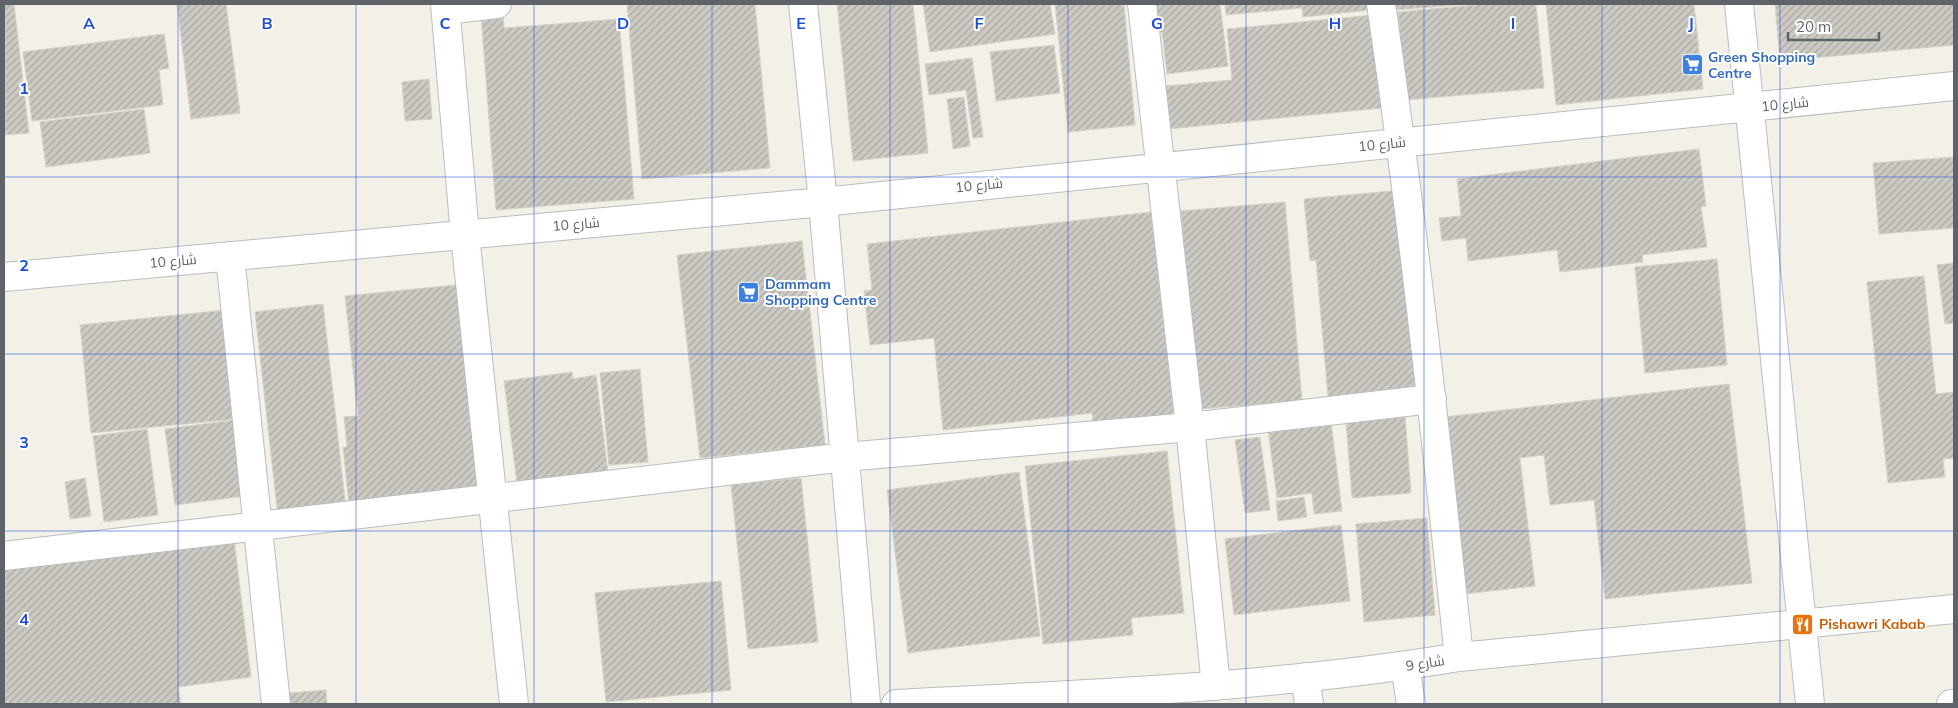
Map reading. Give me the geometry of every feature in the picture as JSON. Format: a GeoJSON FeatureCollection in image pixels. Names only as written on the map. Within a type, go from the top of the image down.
{"type":"FeatureCollection","features":[{"type":"Feature","properties":{"kind":"street"},"geometry":{"type":"LineString","coordinates":[[497,4],[445,7],[465,235],[514,704]]}},
{"type":"Feature","properties":{"kind":"street"},"geometry":{"type":"LineString","coordinates":[[803,4],[823,202],[866,704]]}},
{"type":"Feature","properties":{"kind":"street"},"geometry":{"type":"LineString","coordinates":[[1142,4],[1190,427],[1216,686]]}},
{"type":"Feature","properties":{"kind":"street"},"geometry":{"type":"LineString","coordinates":[[1381,4],[1402,142],[1432,399],[1459,657]]}},
{"type":"Feature","properties":{"kind":"street"},"geometry":{"type":"LineString","coordinates":[[1739,4],[1810,704]]}},
{"type":"Feature","properties":{"kind":"street","name":"شارع 10"},"geometry":{"type":"LineString","coordinates":[[4,277],[823,202],[1159,166],[1954,86]]}},
{"type":"Feature","properties":{"kind":"street"},"geometry":{"type":"LineString","coordinates":[[230,256],[276,704]]}},
{"type":"Feature","properties":{"kind":"street"},"geometry":{"type":"LineString","coordinates":[[4,556],[845,457],[1190,427],[1432,399]]}},
{"type":"Feature","properties":{"kind":"street","name":"شارع 9"},"geometry":{"type":"LineString","coordinates":[[896,704],[1216,686],[1405,666],[1459,657],[1954,609]]}},
{"type":"Feature","properties":{"kind":"street"},"geometry":{"type":"LineString","coordinates":[[1405,666],[1412,704]]}},
{"type":"Feature","properties":{"kind":"street"},"geometry":{"type":"LineString","coordinates":[[1306,677],[1309,704]]}},
{"type":"Feature","properties":{"kind":"building"},"geometry":{"type":"Polygon","coordinates":[[[4,4],[14,4],[29,133],[4,135],[4,4]]]}},
{"type":"Feature","properties":{"kind":"building"},"geometry":{"type":"Polygon","coordinates":[[[177,4],[226,4],[240,113],[191,119],[177,4]]]}},
{"type":"Feature","properties":{"kind":"building"},"geometry":{"type":"Polygon","coordinates":[[[627,4],[755,4],[770,168],[642,179],[627,4]]]}},
{"type":"Feature","properties":{"kind":"building"},"geometry":{"type":"Polygon","coordinates":[[[837,4],[913,4],[928,153],[853,161],[837,4]]]}},
{"type":"Feature","properties":{"kind":"building"},"geometry":{"type":"Polygon","coordinates":[[[923,4],[1050,4],[1055,34],[930,52],[923,4]]]}},
{"type":"Feature","properties":{"kind":"building"},"geometry":{"type":"Polygon","coordinates":[[[1055,4],[1124,4],[1135,125],[1068,132],[1055,4]]]}},
{"type":"Feature","properties":{"kind":"building"},"geometry":{"type":"Polygon","coordinates":[[[1148,4],[1220,4],[1228,66],[1167,74],[1162,32],[1151,33],[1148,4]]]}},
{"type":"Feature","properties":{"kind":"building"},"geometry":{"type":"Polygon","coordinates":[[[1225,4],[1370,4],[1371,10],[1303,17],[1302,8],[1226,15],[1225,4]]]}},
{"type":"Feature","properties":{"kind":"building"},"geometry":{"type":"Polygon","coordinates":[[[1394,4],[1471,4],[1395,10],[1394,4]]]}},
{"type":"Feature","properties":{"kind":"building"},"geometry":{"type":"Polygon","coordinates":[[[1486,4],[1536,4],[1544,88],[1406,100],[1398,12],[1486,4]]]}},
{"type":"Feature","properties":{"kind":"building"},"geometry":{"type":"Polygon","coordinates":[[[1546,4],[1694,4],[1703,89],[1556,105],[1546,4]]]}},
{"type":"Feature","properties":{"kind":"building"},"geometry":{"type":"Polygon","coordinates":[[[1775,4],[1954,4],[1954,45],[1780,61],[1775,4]]]}},
{"type":"Feature","properties":{"kind":"building"},"geometry":{"type":"Polygon","coordinates":[[[503,13],[504,28],[619,19],[634,199],[496,210],[481,15],[503,13]]]}},
{"type":"Feature","properties":{"kind":"building"},"geometry":{"type":"Polygon","coordinates":[[[1373,15],[1382,108],[1158,130],[1154,87],[1232,80],[1227,29],[1373,15]]]}},
{"type":"Feature","properties":{"kind":"building"},"geometry":{"type":"Polygon","coordinates":[[[164,34],[169,68],[159,70],[163,105],[32,121],[23,52],[164,34]]]}},
{"type":"Feature","properties":{"kind":"building"},"geometry":{"type":"Polygon","coordinates":[[[1054,45],[1060,93],[996,101],[990,52],[1054,45]]]}},
{"type":"Feature","properties":{"kind":"building"},"geometry":{"type":"Polygon","coordinates":[[[972,58],[983,137],[973,138],[966,90],[929,95],[925,64],[972,58]]]}},
{"type":"Feature","properties":{"kind":"building"},"geometry":{"type":"Polygon","coordinates":[[[429,79],[432,119],[405,121],[402,82],[429,79]]]}},
{"type":"Feature","properties":{"kind":"building"},"geometry":{"type":"Polygon","coordinates":[[[964,97],[970,146],[953,149],[947,99],[964,97]]]}},
{"type":"Feature","properties":{"kind":"building"},"geometry":{"type":"Polygon","coordinates":[[[144,109],[150,153],[46,167],[40,122],[144,109]]]}},
{"type":"Feature","properties":{"kind":"building"},"geometry":{"type":"Polygon","coordinates":[[[1699,149],[1706,206],[1701,207],[1707,247],[1642,255],[1643,262],[1560,272],[1557,250],[1468,261],[1466,238],[1442,241],[1439,218],[1461,216],[1457,179],[1699,149]]]}},
{"type":"Feature","properties":{"kind":"building"},"geometry":{"type":"Polygon","coordinates":[[[1954,157],[1954,228],[1879,234],[1873,163],[1954,157]]]}},
{"type":"Feature","properties":{"kind":"building"},"geometry":{"type":"Polygon","coordinates":[[[1402,190],[1420,389],[1328,397],[1316,260],[1310,261],[1304,199],[1402,190]]]}},
{"type":"Feature","properties":{"kind":"building"},"geometry":{"type":"Polygon","coordinates":[[[1285,202],[1302,401],[1198,409],[1181,211],[1285,202]]]}},
{"type":"Feature","properties":{"kind":"building"},"geometry":{"type":"Polygon","coordinates":[[[1151,212],[1175,422],[1094,432],[1092,413],[943,430],[934,338],[870,345],[864,291],[872,290],[867,244],[1151,212]]]}},
{"type":"Feature","properties":{"kind":"building"},"geometry":{"type":"Polygon","coordinates":[[[802,241],[825,445],[700,458],[677,255],[802,241]]]}},
{"type":"Feature","properties":{"kind":"building"},"geometry":{"type":"Polygon","coordinates":[[[1717,259],[1727,365],[1645,373],[1635,267],[1717,259]]]}},
{"type":"Feature","properties":{"kind":"building"},"geometry":{"type":"Polygon","coordinates":[[[1954,263],[1954,323],[1945,324],[1937,265],[1954,263]]]}},
{"type":"Feature","properties":{"kind":"building"},"geometry":{"type":"Polygon","coordinates":[[[1924,276],[1936,394],[1954,392],[1954,458],[1943,459],[1945,477],[1888,483],[1867,282],[1924,276]]]}},
{"type":"Feature","properties":{"kind":"building"},"geometry":{"type":"Polygon","coordinates":[[[465,284],[486,490],[349,505],[343,447],[347,447],[344,417],[358,416],[345,296],[465,284]]]}},
{"type":"Feature","properties":{"kind":"building"},"geometry":{"type":"Polygon","coordinates":[[[323,304],[346,509],[278,517],[255,312],[323,304]]]}},
{"type":"Feature","properties":{"kind":"building"},"geometry":{"type":"Polygon","coordinates":[[[226,310],[237,419],[91,433],[80,325],[226,310]]]}},
{"type":"Feature","properties":{"kind":"building"},"geometry":{"type":"Polygon","coordinates":[[[640,369],[648,462],[609,465],[600,373],[640,369]]]}},
{"type":"Feature","properties":{"kind":"building"},"geometry":{"type":"Polygon","coordinates":[[[572,372],[573,379],[596,375],[608,473],[517,484],[504,381],[572,372]]]}},
{"type":"Feature","properties":{"kind":"building"},"geometry":{"type":"Polygon","coordinates":[[[1729,384],[1752,583],[1605,599],[1594,500],[1550,505],[1544,455],[1520,458],[1535,586],[1464,594],[1444,417],[1729,384]]]}},
{"type":"Feature","properties":{"kind":"building"},"geometry":{"type":"Polygon","coordinates":[[[1405,416],[1411,493],[1352,498],[1346,421],[1405,416]]]}},
{"type":"Feature","properties":{"kind":"building"},"geometry":{"type":"Polygon","coordinates":[[[235,420],[245,496],[175,505],[165,429],[235,420]]]}},
{"type":"Feature","properties":{"kind":"building"},"geometry":{"type":"Polygon","coordinates":[[[1331,422],[1342,511],[1314,514],[1312,493],[1277,498],[1268,430],[1331,422]]]}},
{"type":"Feature","properties":{"kind":"building"},"geometry":{"type":"Polygon","coordinates":[[[147,429],[158,515],[104,522],[93,436],[147,429]]]}},
{"type":"Feature","properties":{"kind":"building"},"geometry":{"type":"Polygon","coordinates":[[[1260,437],[1270,510],[1245,513],[1235,440],[1260,437]]]}},
{"type":"Feature","properties":{"kind":"building"},"geometry":{"type":"Polygon","coordinates":[[[1167,451],[1184,613],[1131,618],[1133,635],[1043,644],[1025,466],[1167,451]]]}},
{"type":"Feature","properties":{"kind":"building"},"geometry":{"type":"Polygon","coordinates":[[[1019,472],[1040,636],[908,653],[887,490],[1019,472]]]}},
{"type":"Feature","properties":{"kind":"building"},"geometry":{"type":"Polygon","coordinates":[[[85,478],[91,516],[70,519],[65,482],[85,478]]]}},
{"type":"Feature","properties":{"kind":"building"},"geometry":{"type":"Polygon","coordinates":[[[801,478],[818,642],[748,649],[731,485],[801,478]]]}},
{"type":"Feature","properties":{"kind":"building"},"geometry":{"type":"Polygon","coordinates":[[[1304,497],[1307,517],[1278,521],[1276,501],[1304,497]]]}},
{"type":"Feature","properties":{"kind":"building"},"geometry":{"type":"Polygon","coordinates":[[[1427,518],[1435,615],[1364,622],[1356,524],[1427,518]]]}},
{"type":"Feature","properties":{"kind":"building"},"geometry":{"type":"Polygon","coordinates":[[[1341,525],[1350,601],[1234,615],[1225,539],[1341,525]]]}},
{"type":"Feature","properties":{"kind":"building"},"geometry":{"type":"Polygon","coordinates":[[[234,539],[251,677],[178,687],[181,704],[4,704],[4,565],[234,539]]]}},
{"type":"Feature","properties":{"kind":"building"},"geometry":{"type":"Polygon","coordinates":[[[721,581],[731,690],[606,702],[595,593],[721,581]]]}},
{"type":"Feature","properties":{"kind":"building"},"geometry":{"type":"Polygon","coordinates":[[[326,690],[327,704],[289,704],[289,693],[326,690]]]}},
{"type":"Feature","properties":{"kind":"place","name":"Green Shopping Centre"},"geometry":{"type":"Point","coordinates":[1692,65]}},
{"type":"Feature","properties":{"kind":"place","name":"Dammam Shopping Centre"},"geometry":{"type":"Point","coordinates":[749,292]}},
{"type":"Feature","properties":{"kind":"place","name":"Pishawri Kabab"},"geometry":{"type":"Point","coordinates":[1803,624]}}]}
